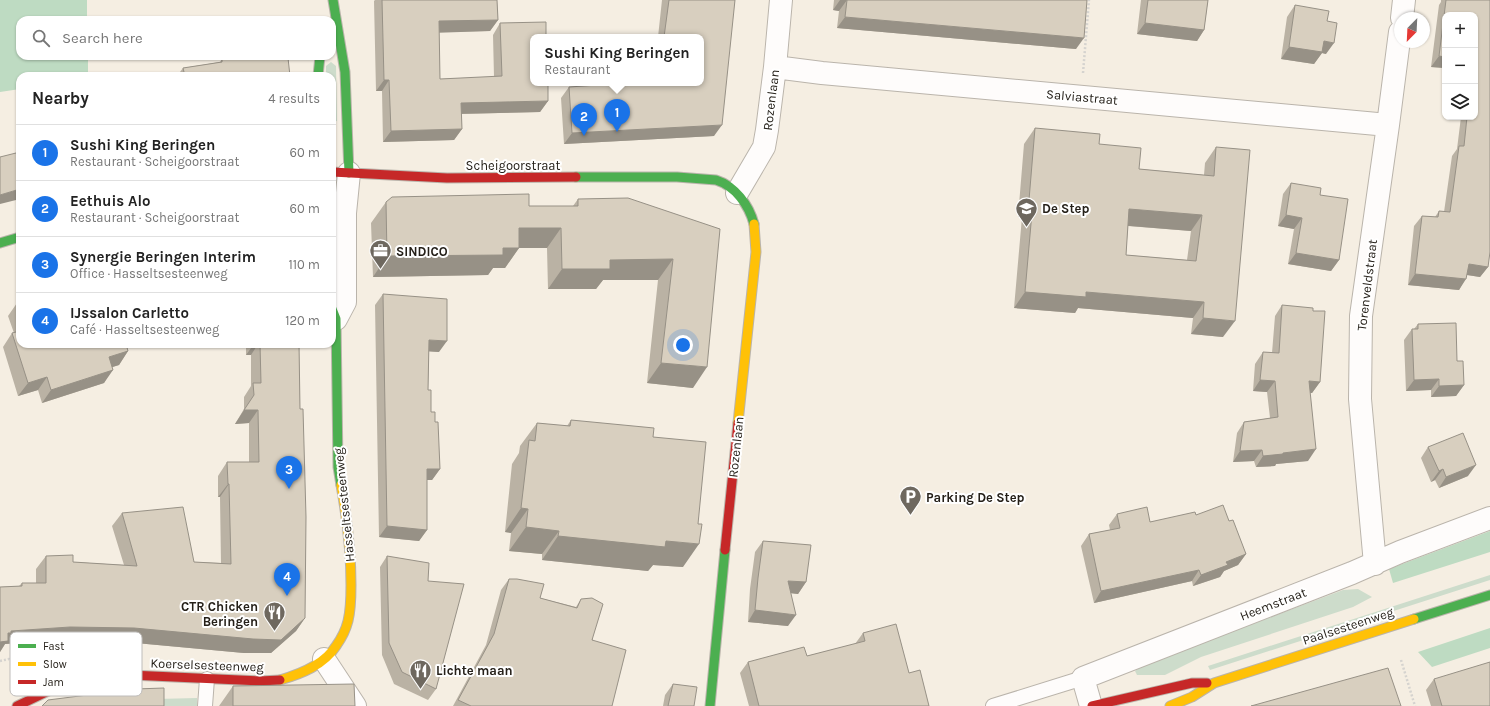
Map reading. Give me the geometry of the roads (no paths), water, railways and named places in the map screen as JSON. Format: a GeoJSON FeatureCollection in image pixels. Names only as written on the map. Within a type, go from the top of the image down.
{"type":"FeatureCollection","features":[{"type":"Feature","properties":{"kind":"street","name":"Hasseltsesteenweg"},"geometry":{"type":"LineString","coordinates":[[333,0],[336,16]]}},
{"type":"Feature","properties":{"kind":"street","name":"Rozenlaan"},"geometry":{"type":"LineString","coordinates":[[737,193],[764,148],[775,67],[781,0]]}},
{"type":"Feature","properties":{"kind":"street"},"geometry":{"type":"LineString","coordinates":[[1403,12],[1404,0]]}},
{"type":"Feature","properties":{"kind":"street","name":"Hasseltsesteenweg"},"geometry":{"type":"LineString","coordinates":[[336,18],[345,72],[341,172],[345,214],[345,302],[336,312]]}},
{"type":"Feature","properties":{"kind":"street","name":"Torenveldstraat"},"geometry":{"type":"LineString","coordinates":[[1375,564],[1360,399],[1360,316],[1398,48]]}},
{"type":"Feature","properties":{"kind":"street"},"geometry":{"type":"LineString","coordinates":[[318,72],[320,60]]}},
{"type":"Feature","properties":{"kind":"street","name":"Salviastraat"},"geometry":{"type":"LineString","coordinates":[[775,67],[822,73],[1388,125]]}},
{"type":"Feature","properties":{"kind":"street","name":"Scheigoorstraat"},"geometry":{"type":"LineString","coordinates":[[341,172],[447,178],[678,177]]}},
{"type":"Feature","properties":{"kind":"street","name":"Rozenlaan"},"geometry":{"type":"LineString","coordinates":[[678,177],[706,178],[722,182],[737,193],[749,207],[755,221],[757,236],[710,706]]}},
{"type":"Feature","properties":{"kind":"street"},"geometry":{"type":"LineString","coordinates":[[0,243],[16,238]]}},
{"type":"Feature","properties":{"kind":"street","name":"Hasseltsesteenweg"},"geometry":{"type":"LineString","coordinates":[[324,659],[336,647],[342,637],[348,623],[351,606],[351,566],[348,525],[338,467],[335,348]]}},
{"type":"Feature","properties":{"kind":"street","name":"Heemstraat"},"geometry":{"type":"LineString","coordinates":[[1083,678],[1375,564],[1400,552],[1490,518]]}},
{"type":"Feature","properties":{"kind":"street","name":"Paalsesteenweg"},"geometry":{"type":"LineString","coordinates":[[1170,706],[1192,697],[1214,683],[1490,595]]}},
{"type":"Feature","properties":{"kind":"street"},"geometry":{"type":"LineString","coordinates":[[324,659],[355,706]]}},
{"type":"Feature","properties":{"kind":"street","name":"Koerselsesteenweg"},"geometry":{"type":"LineString","coordinates":[[142,676],[277,681],[294,676],[314,667],[324,659]]}},
{"type":"Feature","properties":{"kind":"street"},"geometry":{"type":"LineString","coordinates":[[1083,678],[1092,706]]}},
{"type":"Feature","properties":{"kind":"street","name":"Paalsesteenweg"},"geometry":{"type":"LineString","coordinates":[[1092,706],[1192,683],[1214,683]]}},
{"type":"Feature","properties":{"kind":"street","name":"Koerselsesteenweg"},"geometry":{"type":"LineString","coordinates":[[17,706],[36,696]]}},
{"type":"Feature","properties":{"kind":"lane"},"geometry":{"type":"LineString","coordinates":[[992,706],[1083,678]]}},
{"type":"Feature","properties":{"kind":"lane"},"geometry":{"type":"LineString","coordinates":[[205,706],[207,679]]}},
{"type":"Feature","properties":{"kind":"place","name":"Sushi King Beringen"},"geometry":{"type":"Point","coordinates":[617,132]}},
{"type":"Feature","properties":{"kind":"place","name":"Eethuis Alo"},"geometry":{"type":"Point","coordinates":[584,136]}},
{"type":"Feature","properties":{"kind":"place","name":"De Step"},"geometry":{"type":"Point","coordinates":[1027,228]}},
{"type":"Feature","properties":{"kind":"place","name":"SINDICO"},"geometry":{"type":"Point","coordinates":[381,270]}},
{"type":"Feature","properties":{"kind":"place","name":"Synergie Beringen Interim"},"geometry":{"type":"Point","coordinates":[289,489]}},
{"type":"Feature","properties":{"kind":"place","name":"Parking De Step"},"geometry":{"type":"Point","coordinates":[911,516]}},
{"type":"Feature","properties":{"kind":"place","name":"IJssalon Carletto"},"geometry":{"type":"Point","coordinates":[287,596]}},
{"type":"Feature","properties":{"kind":"place","name":"CTR Chicken Beringen"},"geometry":{"type":"Point","coordinates":[274,632]}},
{"type":"Feature","properties":{"kind":"place","name":"Lichte maan"},"geometry":{"type":"Point","coordinates":[421,690]}}]}
